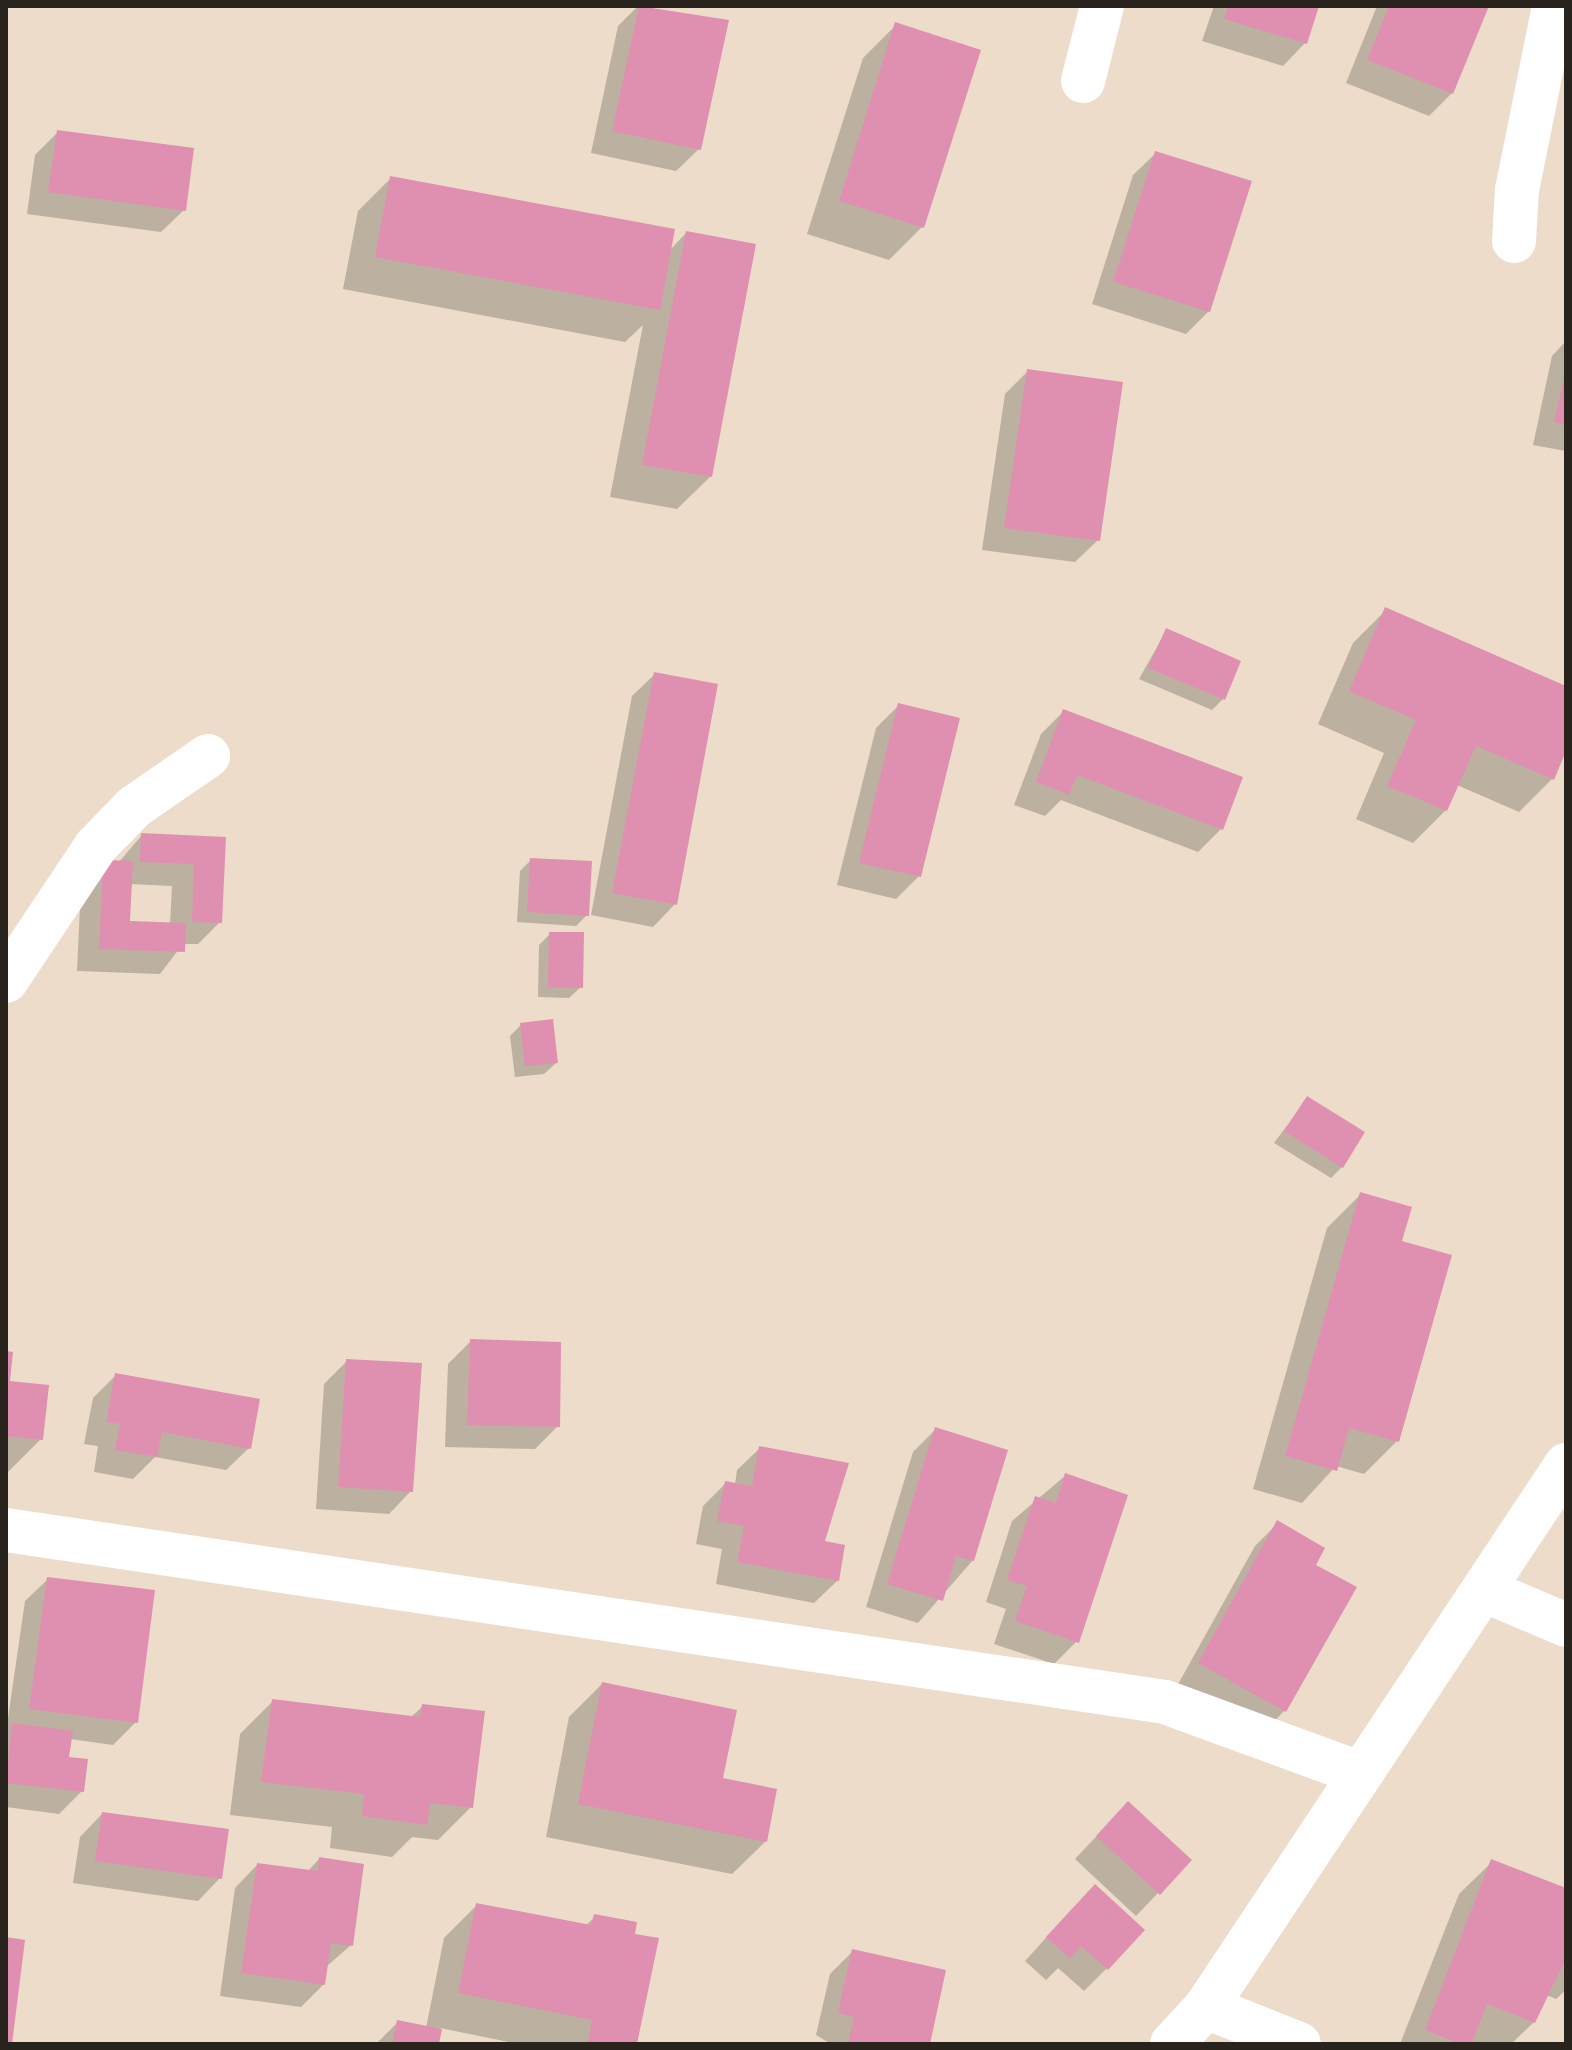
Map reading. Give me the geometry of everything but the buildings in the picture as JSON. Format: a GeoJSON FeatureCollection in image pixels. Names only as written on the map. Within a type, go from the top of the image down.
{"type":"FeatureCollection","features":[{"type":"Feature","properties":{"kind":"street"},"geometry":{"type":"LineString","coordinates":[[1083,81],[1102,6]]}},
{"type":"Feature","properties":{"kind":"street"},"geometry":{"type":"LineString","coordinates":[[1514,241],[1517,190],[1554,6]]}},
{"type":"Feature","properties":{"kind":"street"},"geometry":{"type":"LineString","coordinates":[[6,981],[96,846],[134,807],[208,756]]}},
{"type":"Feature","properties":{"kind":"street"},"geometry":{"type":"LineString","coordinates":[[1172,2044],[1206,2007],[1356,1772],[1486,1591],[1566,1465]]}},
{"type":"Feature","properties":{"kind":"street"},"geometry":{"type":"LineString","coordinates":[[6,1530],[1165,1702],[1356,1772]]}},
{"type":"Feature","properties":{"kind":"street"},"geometry":{"type":"LineString","coordinates":[[1486,1591],[1566,1625]]}},
{"type":"Feature","properties":{"kind":"street"},"geometry":{"type":"LineString","coordinates":[[1206,2007],[1299,2044]]}}]}
